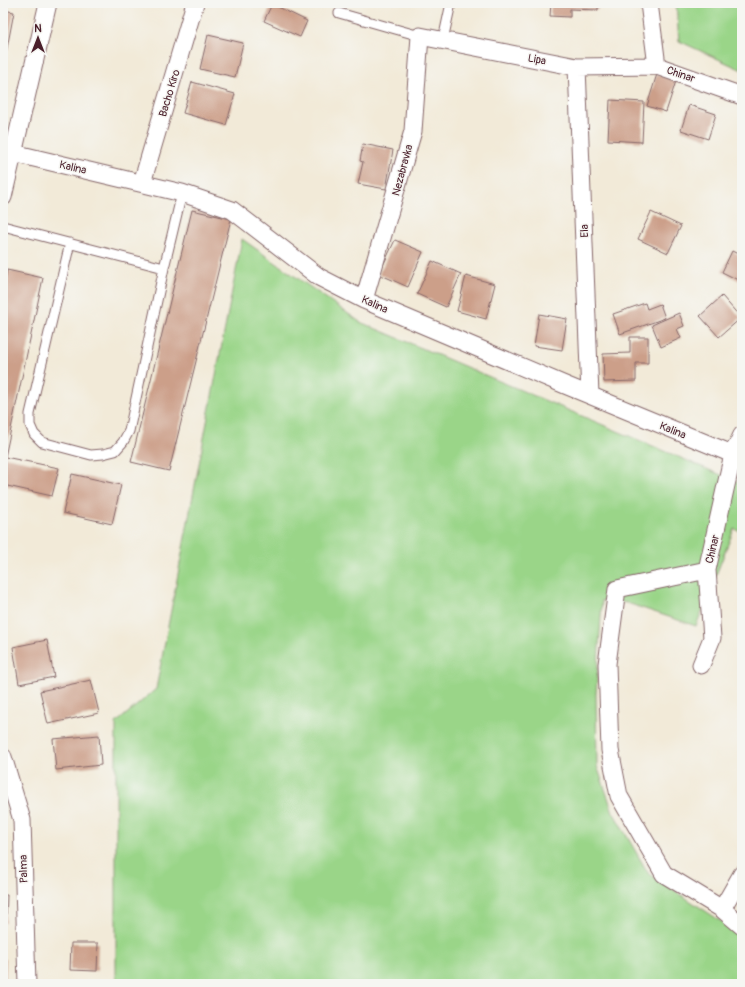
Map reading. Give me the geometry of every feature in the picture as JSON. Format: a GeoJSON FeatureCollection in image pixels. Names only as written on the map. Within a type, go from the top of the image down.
{"type":"FeatureCollection","features":[{"type":"Feature","properties":{"kind":"street"},"geometry":{"type":"LineString","coordinates":[[3,197],[48,3]]}},
{"type":"Feature","properties":{"kind":"street","name":"Bacho Kiro"},"geometry":{"type":"LineString","coordinates":[[142,183],[196,3]]}},
{"type":"Feature","properties":{"kind":"street","name":"Chinar"},"geometry":{"type":"LineString","coordinates":[[649,3],[657,66],[742,96]]}},
{"type":"Feature","properties":{"kind":"street","name":"Lipa"},"geometry":{"type":"LineString","coordinates":[[420,36],[577,67],[657,66]]}},
{"type":"Feature","properties":{"kind":"street","name":"Nezabravka"},"geometry":{"type":"LineString","coordinates":[[364,300],[413,131],[420,36]]}},
{"type":"Feature","properties":{"kind":"street","name":"Ela"},"geometry":{"type":"LineString","coordinates":[[577,67],[590,395]]}},
{"type":"Feature","properties":{"kind":"street","name":"Kalina"},"geometry":{"type":"LineString","coordinates":[[13,153],[182,193],[232,210],[319,277],[364,300],[738,456]]}},
{"type":"Feature","properties":{"kind":"street","name":"Chinar"},"geometry":{"type":"LineString","coordinates":[[701,665],[712,638],[707,570],[738,456],[742,435]]}},
{"type":"Feature","properties":{"kind":"street"},"geometry":{"type":"LineString","coordinates":[[707,570],[617,589],[607,664],[610,750],[619,796],[664,874],[722,909],[742,926]]}},
{"type":"Feature","properties":{"kind":"street","name":"Palma"},"geometry":{"type":"LineString","coordinates":[[3,757],[22,820],[27,984]]}},
{"type":"Feature","properties":{"kind":"street"},"geometry":{"type":"LineString","coordinates":[[722,909],[742,874]]}},
{"type":"Feature","properties":{"kind":"lane"},"geometry":{"type":"LineString","coordinates":[[443,40],[451,3]]}},
{"type":"Feature","properties":{"kind":"lane"},"geometry":{"type":"LineString","coordinates":[[340,13],[420,36]]}},
{"type":"Feature","properties":{"kind":"lane"},"geometry":{"type":"LineString","coordinates":[[70,243],[30,414],[30,425],[34,434],[42,442],[91,455],[103,454],[115,451],[123,442],[129,431],[164,268],[182,193]]}},
{"type":"Feature","properties":{"kind":"lane"},"geometry":{"type":"LineString","coordinates":[[3,226],[164,268]]}},
{"type":"Feature","properties":{"kind":"green space"},"geometry":{"type":"Polygon","coordinates":[[[676,3],[742,3],[742,70],[679,41],[676,3]]]}},
{"type":"Feature","properties":{"kind":"green space"},"geometry":{"type":"Polygon","coordinates":[[[242,239],[360,322],[740,483],[742,478],[742,532],[734,529],[696,626],[627,603],[602,600],[596,694],[597,766],[613,812],[648,873],[742,935],[742,984],[122,984],[116,978],[116,723],[156,689],[242,239]]]}},
{"type":"Feature","properties":{"kind":"building"},"geometry":{"type":"Polygon","coordinates":[[[551,3],[598,3],[598,10],[570,9],[570,17],[550,16],[551,3]]]}},
{"type":"Feature","properties":{"kind":"building"},"geometry":{"type":"Polygon","coordinates":[[[272,4],[307,21],[300,37],[264,21],[272,4]]]}},
{"type":"Feature","properties":{"kind":"building"},"geometry":{"type":"Polygon","coordinates":[[[3,10],[14,12],[4,64],[3,64],[3,10]]]}},
{"type":"Feature","properties":{"kind":"building"},"geometry":{"type":"Polygon","coordinates":[[[208,35],[243,43],[235,77],[200,69],[208,35]]]}},
{"type":"Feature","properties":{"kind":"building"},"geometry":{"type":"Polygon","coordinates":[[[657,74],[676,81],[666,112],[647,106],[657,74]]]}},
{"type":"Feature","properties":{"kind":"building"},"geometry":{"type":"Polygon","coordinates":[[[192,82],[235,94],[226,125],[183,113],[192,82]]]}},
{"type":"Feature","properties":{"kind":"building"},"geometry":{"type":"Polygon","coordinates":[[[610,100],[644,102],[642,142],[608,140],[610,100]]]}},
{"type":"Feature","properties":{"kind":"building"},"geometry":{"type":"Polygon","coordinates":[[[689,105],[716,114],[708,139],[681,130],[689,105]]]}},
{"type":"Feature","properties":{"kind":"building"},"geometry":{"type":"Polygon","coordinates":[[[363,144],[393,150],[386,189],[358,184],[363,162],[360,161],[363,144]]]}},
{"type":"Feature","properties":{"kind":"building"},"geometry":{"type":"Polygon","coordinates":[[[192,210],[231,219],[169,471],[131,462],[192,210]]]}},
{"type":"Feature","properties":{"kind":"building"},"geometry":{"type":"Polygon","coordinates":[[[651,212],[681,226],[668,253],[638,239],[651,212]]]}},
{"type":"Feature","properties":{"kind":"building"},"geometry":{"type":"Polygon","coordinates":[[[395,240],[423,252],[408,287],[379,274],[395,240]]]}},
{"type":"Feature","properties":{"kind":"building"},"geometry":{"type":"Polygon","coordinates":[[[732,251],[742,256],[742,282],[722,272],[732,251]]]}},
{"type":"Feature","properties":{"kind":"building"},"geometry":{"type":"Polygon","coordinates":[[[432,261],[461,274],[446,307],[417,294],[432,261]]]}},
{"type":"Feature","properties":{"kind":"building"},"geometry":{"type":"Polygon","coordinates":[[[7,270],[43,278],[5,457],[59,468],[52,496],[3,485],[3,291],[7,270]]]}},
{"type":"Feature","properties":{"kind":"building"},"geometry":{"type":"Polygon","coordinates":[[[466,276],[495,284],[486,319],[457,311],[466,276]]]}},
{"type":"Feature","properties":{"kind":"building"},"geometry":{"type":"Polygon","coordinates":[[[722,296],[741,318],[719,337],[700,316],[722,296]]]}},
{"type":"Feature","properties":{"kind":"building"},"geometry":{"type":"Polygon","coordinates":[[[645,303],[647,309],[660,304],[665,318],[620,334],[613,314],[645,303]]]}},
{"type":"Feature","properties":{"kind":"building"},"geometry":{"type":"Polygon","coordinates":[[[679,313],[684,326],[677,329],[681,338],[661,347],[652,325],[679,313]]]}},
{"type":"Feature","properties":{"kind":"building"},"geometry":{"type":"Polygon","coordinates":[[[539,314],[567,319],[562,350],[534,346],[539,314]]]}},
{"type":"Feature","properties":{"kind":"building"},"geometry":{"type":"Polygon","coordinates":[[[630,337],[648,337],[648,363],[636,363],[636,381],[604,382],[603,354],[630,353],[630,337]]]}},
{"type":"Feature","properties":{"kind":"building"},"geometry":{"type":"Polygon","coordinates":[[[72,474],[121,485],[112,524],[63,513],[72,474]]]}},
{"type":"Feature","properties":{"kind":"building"},"geometry":{"type":"Polygon","coordinates":[[[47,640],[54,677],[19,684],[13,647],[47,640]]]}},
{"type":"Feature","properties":{"kind":"building"},"geometry":{"type":"Polygon","coordinates":[[[91,680],[99,713],[48,724],[40,691],[91,680]]]}},
{"type":"Feature","properties":{"kind":"building"},"geometry":{"type":"Polygon","coordinates":[[[99,735],[101,765],[56,770],[53,739],[99,735]]]}},
{"type":"Feature","properties":{"kind":"building"},"geometry":{"type":"Polygon","coordinates":[[[3,895],[7,895],[6,923],[3,923],[3,895]]]}},
{"type":"Feature","properties":{"kind":"building"},"geometry":{"type":"Polygon","coordinates":[[[71,943],[98,943],[97,971],[70,970],[71,943]]]}},
{"type":"Feature","properties":{"kind":"building"},"geometry":{"type":"Polygon","coordinates":[[[3,959],[6,959],[6,984],[3,984],[3,959]]]}}]}
